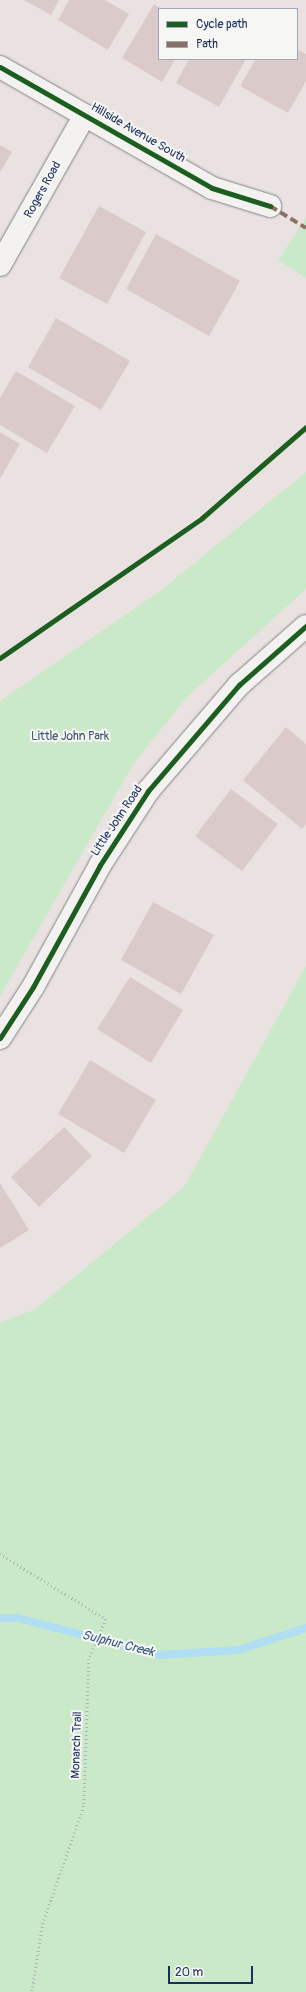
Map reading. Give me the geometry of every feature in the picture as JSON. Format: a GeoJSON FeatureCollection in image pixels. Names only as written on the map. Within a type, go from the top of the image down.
{"type":"FeatureCollection","features":[{"type":"Feature","properties":{"kind":"street","name":"Hillside Avenue South"},"geometry":{"type":"LineString","coordinates":[[0,67],[212,188],[270,206]]}},
{"type":"Feature","properties":{"kind":"street","name":"Rogers Road"},"geometry":{"type":"LineString","coordinates":[[0,265],[85,115]]}},
{"type":"Feature","properties":{"kind":"street","name":"Little John Road"},"geometry":{"type":"LineString","coordinates":[[0,1038],[33,987],[100,865],[148,791],[239,685],[306,626]]}},
{"type":"Feature","properties":{"kind":"green space"},"geometry":{"type":"Polygon","coordinates":[[[306,218],[306,278],[278,260],[306,218]]]}},
{"type":"Feature","properties":{"kind":"green space","name":"Little John Park"},"geometry":{"type":"Polygon","coordinates":[[[306,472],[306,589],[188,696],[134,763],[0,996],[0,701],[160,591],[306,472]]]}},
{"type":"Feature","properties":{"kind":"green space"},"geometry":{"type":"Polygon","coordinates":[[[306,966],[306,1992],[0,1992],[0,1322],[34,1310],[184,1187],[306,966]]]}},
{"type":"Feature","properties":{"kind":"building"},"geometry":{"type":"Polygon","coordinates":[[[24,0],[59,0],[51,15],[24,0]]]}},
{"type":"Feature","properties":{"kind":"building"},"geometry":{"type":"Polygon","coordinates":[[[69,0],[105,0],[129,14],[108,50],[58,20],[69,0]]]}},
{"type":"Feature","properties":{"kind":"building"},"geometry":{"type":"Polygon","coordinates":[[[154,4],[160,8],[158,8],[158,60],[174,60],[162,82],[122,58],[154,4]]]}},
{"type":"Feature","properties":{"kind":"building"},"geometry":{"type":"Polygon","coordinates":[[[298,50],[306,54],[306,81],[288,113],[240,86],[255,60],[298,60],[298,50]]]}},
{"type":"Feature","properties":{"kind":"building"},"geometry":{"type":"Polygon","coordinates":[[[188,60],[245,60],[219,107],[176,83],[188,60]]]}},
{"type":"Feature","properties":{"kind":"building"},"geometry":{"type":"Polygon","coordinates":[[[0,145],[12,152],[0,172],[0,145]]]}},
{"type":"Feature","properties":{"kind":"building"},"geometry":{"type":"Polygon","coordinates":[[[99,206],[146,232],[107,304],[59,278],[99,206]]]}},
{"type":"Feature","properties":{"kind":"building"},"geometry":{"type":"Polygon","coordinates":[[[156,234],[240,281],[209,336],[126,289],[156,234]]]}},
{"type":"Feature","properties":{"kind":"building"},"geometry":{"type":"Polygon","coordinates":[[[56,318],[130,361],[101,410],[28,367],[56,318]]]}},
{"type":"Feature","properties":{"kind":"building"},"geometry":{"type":"Polygon","coordinates":[[[16,371],[75,406],[47,453],[0,425],[0,398],[16,371]]]}},
{"type":"Feature","properties":{"kind":"building"},"geometry":{"type":"Polygon","coordinates":[[[0,432],[20,444],[0,479],[0,432]]]}},
{"type":"Feature","properties":{"kind":"building"},"geometry":{"type":"Polygon","coordinates":[[[286,727],[306,744],[306,824],[302,829],[243,780],[286,727]]]}},
{"type":"Feature","properties":{"kind":"building"},"geometry":{"type":"Polygon","coordinates":[[[231,789],[278,824],[242,871],[195,836],[231,789]]]}},
{"type":"Feature","properties":{"kind":"building"},"geometry":{"type":"Polygon","coordinates":[[[153,902],[214,935],[181,994],[121,960],[153,902]]]}},
{"type":"Feature","properties":{"kind":"building"},"geometry":{"type":"Polygon","coordinates":[[[130,977],[183,1010],[151,1063],[97,1029],[130,977]]]}},
{"type":"Feature","properties":{"kind":"building"},"geometry":{"type":"Polygon","coordinates":[[[90,1060],[156,1100],[124,1153],[58,1114],[90,1060]]]}},
{"type":"Feature","properties":{"kind":"building"},"geometry":{"type":"Polygon","coordinates":[[[64,1127],[92,1156],[39,1207],[11,1177],[64,1127]]]}},
{"type":"Feature","properties":{"kind":"building"},"geometry":{"type":"Polygon","coordinates":[[[0,1183],[29,1230],[0,1248],[0,1183]]]}},
{"type":"Feature","properties":{"kind":"waterway","name":"Sulphur Creek"},"geometry":{"type":"LineString","coordinates":[[0,1618],[18,1618],[159,1655],[239,1650],[306,1628]]}},
{"type":"Feature","properties":{"kind":"marked path"},"geometry":{"type":"LineString","coordinates":[[270,206],[306,228]]}},
{"type":"Feature","properties":{"kind":"cycle path"},"geometry":{"type":"LineString","coordinates":[[0,67],[212,188],[270,206]]}},
{"type":"Feature","properties":{"kind":"cycle path"},"geometry":{"type":"LineString","coordinates":[[0,658],[202,518],[306,427]]}},
{"type":"Feature","properties":{"kind":"cycle path"},"geometry":{"type":"LineString","coordinates":[[0,1038],[33,987],[100,865],[148,791],[239,685],[306,626]]}}]}
